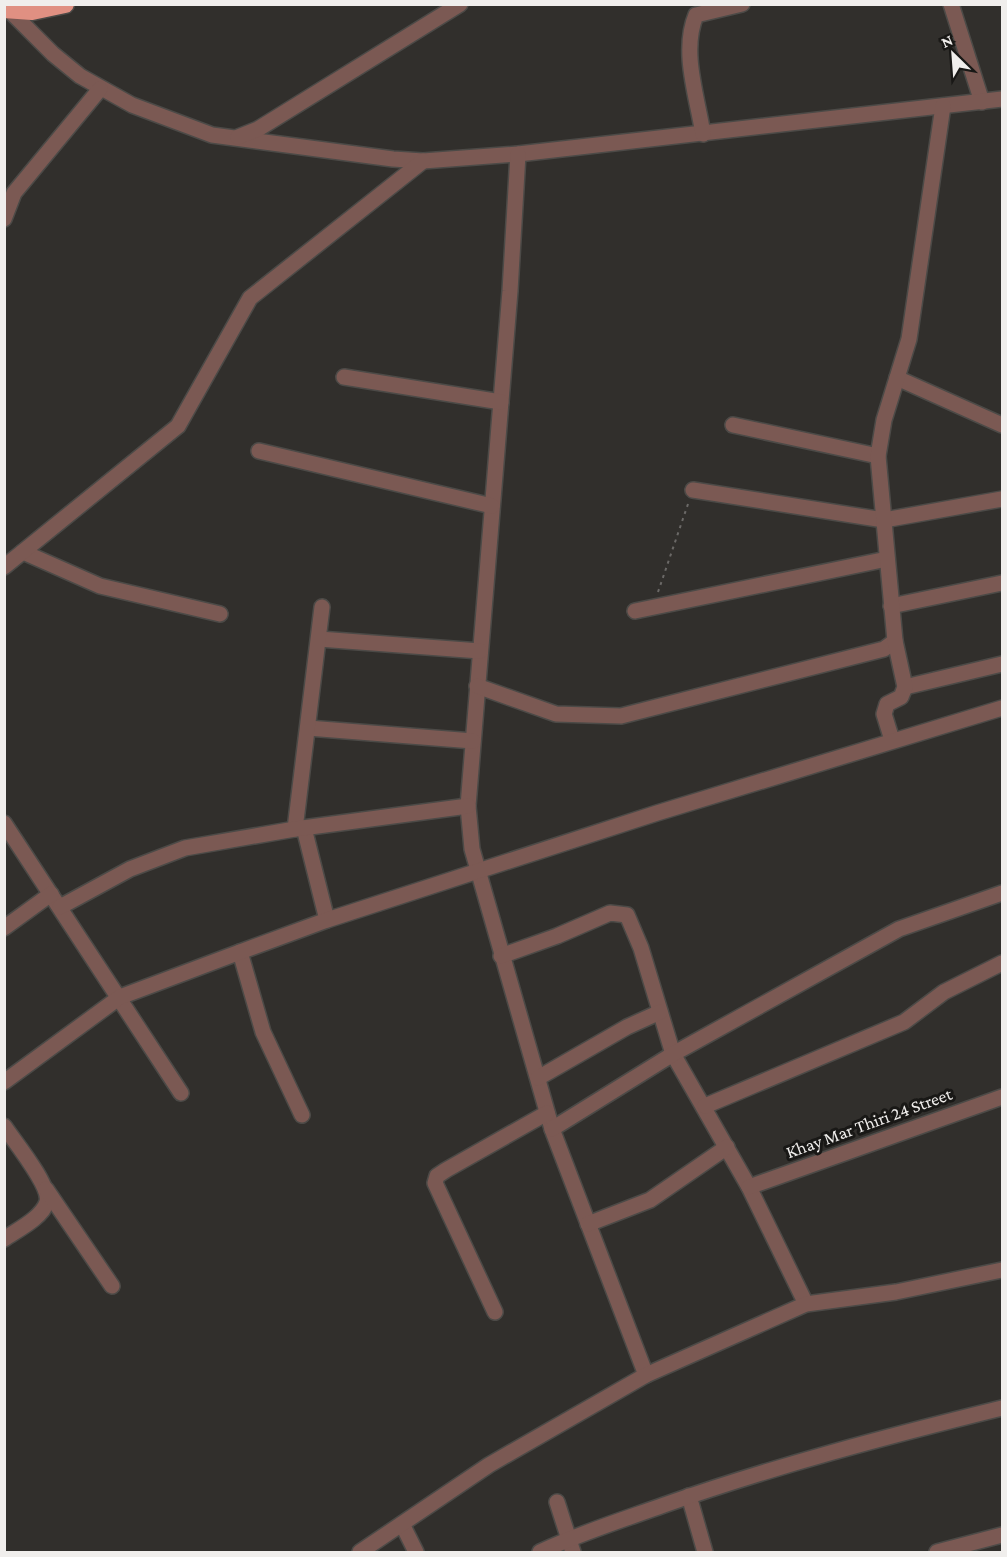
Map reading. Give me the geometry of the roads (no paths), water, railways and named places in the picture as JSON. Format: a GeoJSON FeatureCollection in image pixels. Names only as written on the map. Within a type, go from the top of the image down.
{"type":"FeatureCollection","features":[{"type":"Feature","properties":{"kind":"highway"},"geometry":{"type":"LineString","coordinates":[[6,8],[32,11],[65,4]]}},
{"type":"Feature","properties":{"kind":"street"},"geometry":{"type":"LineString","coordinates":[[235,138],[258,129],[460,4]]}},
{"type":"Feature","properties":{"kind":"street"},"geometry":{"type":"LineString","coordinates":[[704,134],[691,62],[689,31],[696,15],[742,4]]}},
{"type":"Feature","properties":{"kind":"street"},"geometry":{"type":"LineString","coordinates":[[951,4],[982,102]]}},
{"type":"Feature","properties":{"kind":"street"},"geometry":{"type":"LineString","coordinates":[[6,8],[53,54],[100,89],[212,135],[423,161],[518,154],[1002,99]]}},
{"type":"Feature","properties":{"kind":"street"},"geometry":{"type":"LineString","coordinates":[[4,219],[14,193],[100,89]]}},
{"type":"Feature","properties":{"kind":"street"},"geometry":{"type":"LineString","coordinates":[[892,740],[884,714],[887,704],[901,697],[905,687],[895,641],[878,456],[884,420],[909,339],[942,106]]}},
{"type":"Feature","properties":{"kind":"street"},"geometry":{"type":"LineString","coordinates":[[518,154],[501,402],[468,806],[477,873],[552,1130],[646,1376]]}},
{"type":"Feature","properties":{"kind":"street"},"geometry":{"type":"LineString","coordinates":[[4,567],[178,426],[250,298],[423,161]]}},
{"type":"Feature","properties":{"kind":"street"},"geometry":{"type":"LineString","coordinates":[[344,376],[501,402]]}},
{"type":"Feature","properties":{"kind":"street"},"geometry":{"type":"LineString","coordinates":[[897,378],[1002,425]]}},
{"type":"Feature","properties":{"kind":"street"},"geometry":{"type":"LineString","coordinates":[[733,425],[878,456]]}},
{"type":"Feature","properties":{"kind":"street"},"geometry":{"type":"LineString","coordinates":[[259,451],[492,506]]}},
{"type":"Feature","properties":{"kind":"street"},"geometry":{"type":"LineString","coordinates":[[693,490],[884,519],[1002,499]]}},
{"type":"Feature","properties":{"kind":"street"},"geometry":{"type":"LineString","coordinates":[[23,552],[100,586],[220,614]]}},
{"type":"Feature","properties":{"kind":"street"},"geometry":{"type":"LineString","coordinates":[[635,611],[887,559]]}},
{"type":"Feature","properties":{"kind":"street"},"geometry":{"type":"LineString","coordinates":[[891,606],[1002,583]]}},
{"type":"Feature","properties":{"kind":"street"},"geometry":{"type":"LineString","coordinates":[[322,607],[308,728],[300,829],[327,920]]}},
{"type":"Feature","properties":{"kind":"street"},"geometry":{"type":"LineString","coordinates":[[319,639],[480,651]]}},
{"type":"Feature","properties":{"kind":"street"},"geometry":{"type":"LineString","coordinates":[[477,686],[556,714],[621,716],[884,649],[895,641]]}},
{"type":"Feature","properties":{"kind":"street"},"geometry":{"type":"LineString","coordinates":[[905,687],[1002,664]]}},
{"type":"Feature","properties":{"kind":"street"},"geometry":{"type":"LineString","coordinates":[[4,1082],[120,997],[240,952],[327,920],[892,740],[1002,708]]}},
{"type":"Feature","properties":{"kind":"street"},"geometry":{"type":"LineString","coordinates":[[308,728],[473,741]]}},
{"type":"Feature","properties":{"kind":"street"},"geometry":{"type":"LineString","coordinates":[[60,907],[130,869],[186,848],[300,829],[468,806]]}},
{"type":"Feature","properties":{"kind":"street"},"geometry":{"type":"LineString","coordinates":[[4,823],[181,1093]]}},
{"type":"Feature","properties":{"kind":"street"},"geometry":{"type":"LineString","coordinates":[[552,1130],[673,1054],[898,929],[1002,893]]}},
{"type":"Feature","properties":{"kind":"street"},"geometry":{"type":"LineString","coordinates":[[4,928],[51,894]]}},
{"type":"Feature","properties":{"kind":"street"},"geometry":{"type":"LineString","coordinates":[[501,956],[557,936],[610,913],[627,915],[640,948],[673,1054],[705,1106],[749,1187],[806,1304]]}},
{"type":"Feature","properties":{"kind":"street"},"geometry":{"type":"LineString","coordinates":[[240,952],[263,1032],[302,1115]]}},
{"type":"Feature","properties":{"kind":"street"},"geometry":{"type":"LineString","coordinates":[[705,1106],[904,1022],[944,992],[1002,963]]}},
{"type":"Feature","properties":{"kind":"street"},"geometry":{"type":"LineString","coordinates":[[538,1078],[627,1027],[660,1012]]}},
{"type":"Feature","properties":{"kind":"street","name":"Khay Mar Thiri 24 Street"},"geometry":{"type":"LineString","coordinates":[[749,1187],[1002,1097]]}},
{"type":"Feature","properties":{"kind":"street"},"geometry":{"type":"LineString","coordinates":[[495,1312],[435,1183],[437,1176],[446,1170],[547,1113]]}},
{"type":"Feature","properties":{"kind":"street"},"geometry":{"type":"LineString","coordinates":[[4,1125],[112,1286]]}},
{"type":"Feature","properties":{"kind":"street"},"geometry":{"type":"LineString","coordinates":[[588,1224],[650,1200],[727,1147]]}},
{"type":"Feature","properties":{"kind":"street"},"geometry":{"type":"LineString","coordinates":[[4,1239],[39,1214],[46,1203],[46,1189]]}},
{"type":"Feature","properties":{"kind":"street"},"geometry":{"type":"LineString","coordinates":[[360,1552],[489,1465],[646,1376],[806,1304],[896,1292],[1002,1270]]}},
{"type":"Feature","properties":{"kind":"street"},"geometry":{"type":"LineString","coordinates":[[540,1552],[571,1546],[689,1496],[841,1448],[1002,1408]]}},
{"type":"Feature","properties":{"kind":"street"},"geometry":{"type":"LineString","coordinates":[[689,1496],[705,1552]]}},
{"type":"Feature","properties":{"kind":"street"},"geometry":{"type":"LineString","coordinates":[[557,1502],[571,1546]]}},
{"type":"Feature","properties":{"kind":"street"},"geometry":{"type":"LineString","coordinates":[[402,1524],[416,1552]]}},
{"type":"Feature","properties":{"kind":"street"},"geometry":{"type":"LineString","coordinates":[[936,1552],[1002,1535]]}}]}
